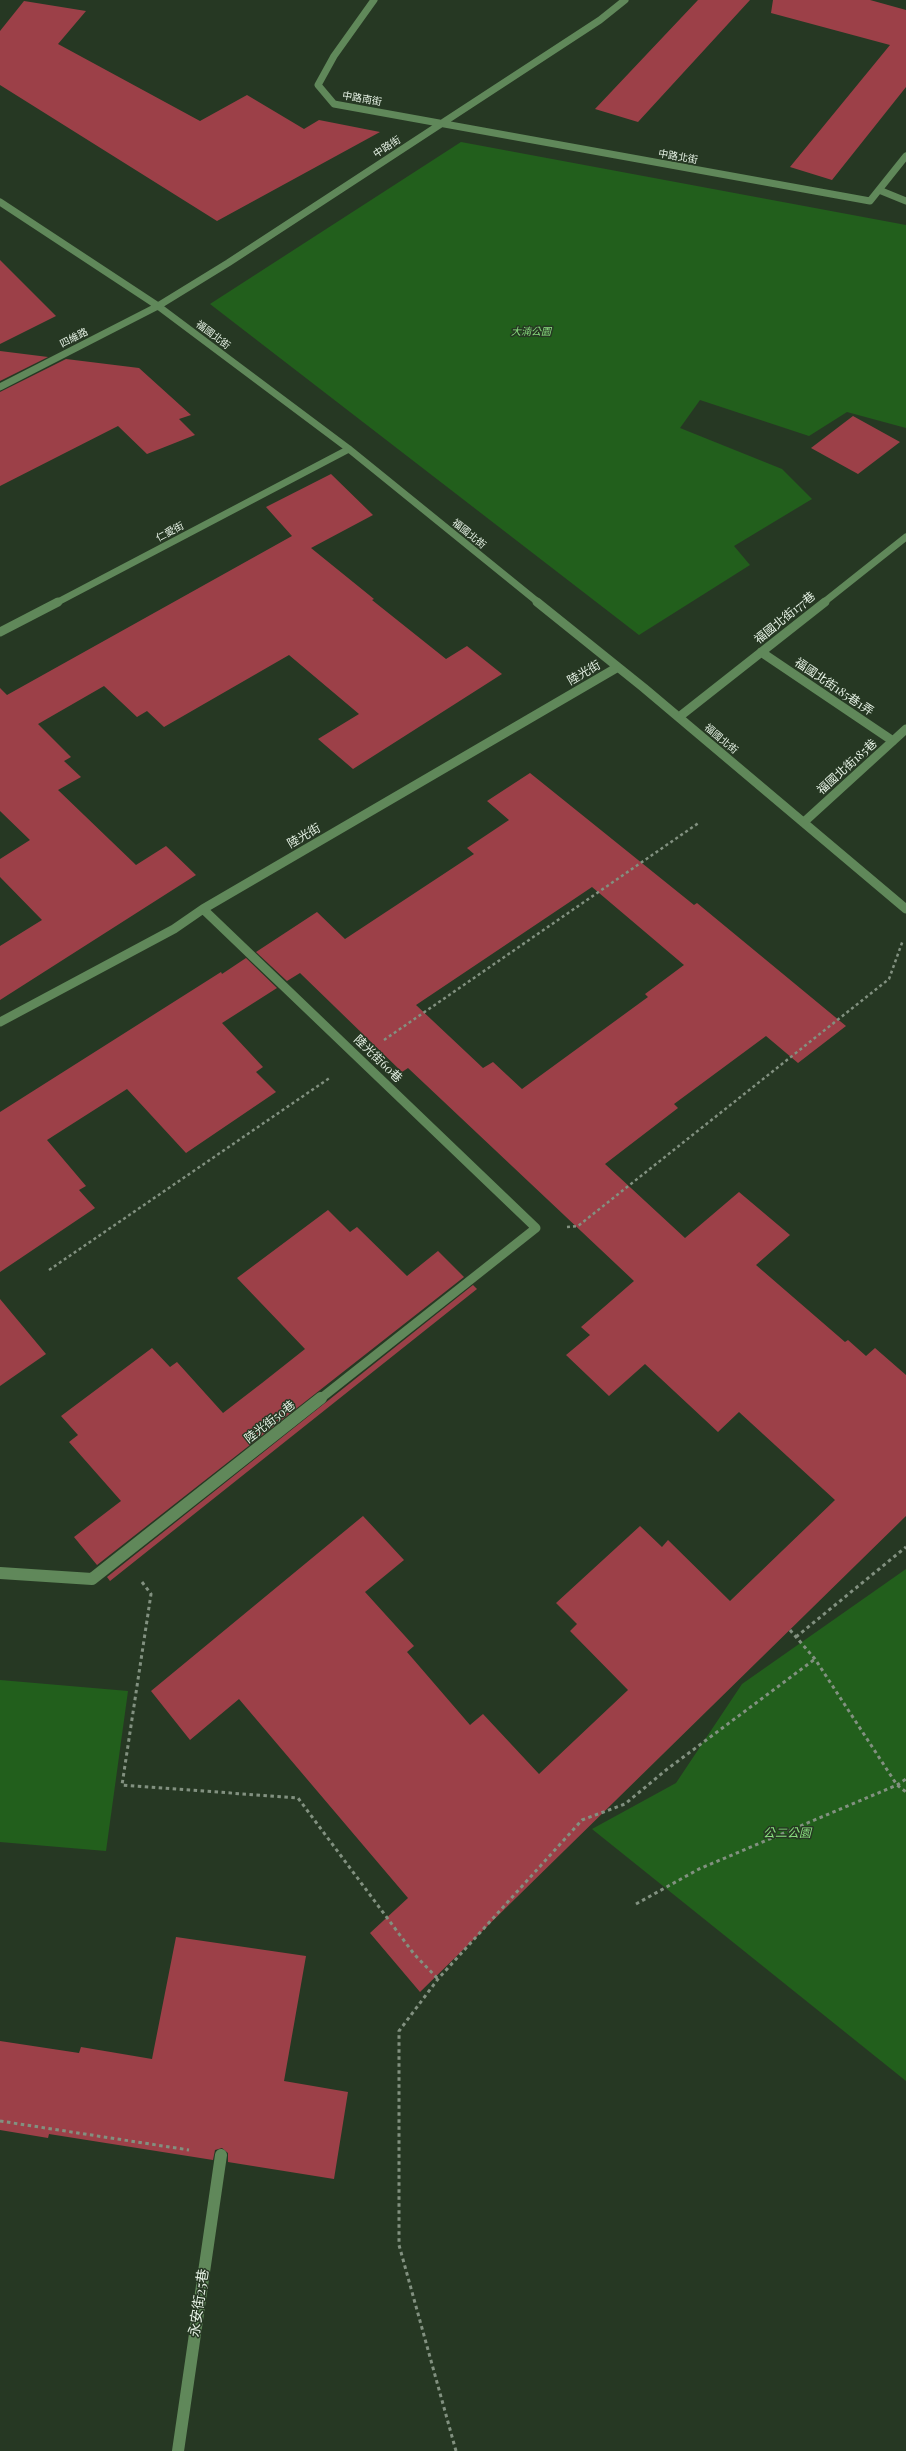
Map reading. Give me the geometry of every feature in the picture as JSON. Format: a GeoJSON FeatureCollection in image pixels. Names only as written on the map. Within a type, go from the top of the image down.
{"type":"FeatureCollection","features":[{"type":"Feature","properties":{"kind":"street","name":"中路南街"},"geometry":{"type":"LineString","coordinates":[[374,0],[334,56],[318,85],[334,104],[440,124]]}},
{"type":"Feature","properties":{"kind":"street","name":"中路街"},"geometry":{"type":"LineString","coordinates":[[158,306],[228,263],[600,20],[625,0]]}},
{"type":"Feature","properties":{"kind":"street","name":"中路北街"},"geometry":{"type":"LineString","coordinates":[[440,124],[870,201],[879,190]]}},
{"type":"Feature","properties":{"kind":"street"},"geometry":{"type":"LineString","coordinates":[[906,156],[879,190],[906,201]]}},
{"type":"Feature","properties":{"kind":"street","name":"福國北街"},"geometry":{"type":"LineString","coordinates":[[0,202],[158,306],[349,450],[679,717],[906,908]]}},
{"type":"Feature","properties":{"kind":"street"},"geometry":{"type":"LineString","coordinates":[[0,210],[7,206]]}},
{"type":"Feature","properties":{"kind":"street","name":"四維路"},"geometry":{"type":"LineString","coordinates":[[0,387],[158,306]]}},
{"type":"Feature","properties":{"kind":"street","name":"仁愛街"},"geometry":{"type":"LineString","coordinates":[[1,629],[349,450]]}},
{"type":"Feature","properties":{"kind":"street","name":"福國北街177巷"},"geometry":{"type":"LineString","coordinates":[[679,717],[906,537]]}},
{"type":"Feature","properties":{"kind":"street","name":"福國北街185巷1弄"},"geometry":{"type":"LineString","coordinates":[[761,652],[894,741]]}},
{"type":"Feature","properties":{"kind":"street","name":"陸光街"},"geometry":{"type":"LineString","coordinates":[[0,1022],[174,929],[203,909],[618,667]]}},
{"type":"Feature","properties":{"kind":"street","name":"福國北街185巷"},"geometry":{"type":"LineString","coordinates":[[804,822],[906,729]]}},
{"type":"Feature","properties":{"kind":"street","name":"陸光街60巷"},"geometry":{"type":"LineString","coordinates":[[203,909],[536,1228]]}},
{"type":"Feature","properties":{"kind":"street","name":"陸光街50巷"},"geometry":{"type":"LineString","coordinates":[[0,1574],[92,1579],[536,1228]]}},
{"type":"Feature","properties":{"kind":"street","name":"永安街25巷"},"geometry":{"type":"LineString","coordinates":[[178,2451],[221,2155]]}},
{"type":"Feature","properties":{"kind":"path"},"geometry":{"type":"LineString","coordinates":[[536,1228],[578,1226],[888,979],[906,932]]}},
{"type":"Feature","properties":{"kind":"path"},"geometry":{"type":"LineString","coordinates":[[796,1637],[906,1547]]}},
{"type":"Feature","properties":{"kind":"path"},"geometry":{"type":"LineString","coordinates":[[121,1556],[151,1594],[122,1786],[298,1798],[414,1954],[438,1979]]}},
{"type":"Feature","properties":{"kind":"path"},"geometry":{"type":"LineString","coordinates":[[790,1630],[814,1659],[897,1785],[906,1792]]}},
{"type":"Feature","properties":{"kind":"path"},"geometry":{"type":"LineString","coordinates":[[456,2451],[399,2245],[399,2031],[438,1979],[582,1820],[625,1804],[666,1770],[814,1659]]}},
{"type":"Feature","properties":{"kind":"path"},"geometry":{"type":"LineString","coordinates":[[636,1904],[698,1869],[897,1785],[906,1779]]}},
{"type":"Feature","properties":{"kind":"path"},"geometry":{"type":"LineString","coordinates":[[0,2121],[221,2155]]}},
{"type":"Feature","properties":{"kind":"green space","name":"大湳公園"},"geometry":{"type":"Polygon","coordinates":[[[461,142],[906,225],[906,428],[847,412],[809,436],[700,400],[680,428],[782,469],[812,499],[734,546],[750,565],[639,635],[210,304],[461,142]]]}},
{"type":"Feature","properties":{"kind":"green space","name":"公二公園"},"geometry":{"type":"Polygon","coordinates":[[[906,1569],[906,2081],[592,1829],[676,1783],[742,1684],[906,1569]]]}},
{"type":"Feature","properties":{"kind":"green space"},"geometry":{"type":"Polygon","coordinates":[[[0,1680],[128,1691],[106,1851],[0,1842],[0,1680]]]}},
{"type":"Feature","properties":{"kind":"building"},"geometry":{"type":"Polygon","coordinates":[[[698,0],[750,0],[638,122],[595,109],[698,0]]]}},
{"type":"Feature","properties":{"kind":"building"},"geometry":{"type":"Polygon","coordinates":[[[773,0],[870,0],[906,10],[906,87],[832,180],[790,167],[890,45],[771,13],[773,0]]]}},
{"type":"Feature","properties":{"kind":"building"},"geometry":{"type":"Polygon","coordinates":[[[24,1],[86,11],[58,44],[200,121],[247,95],[304,129],[319,120],[380,132],[217,221],[0,85],[0,31],[24,1]]]}},
{"type":"Feature","properties":{"kind":"building"},"geometry":{"type":"Polygon","coordinates":[[[0,260],[56,316],[0,344],[0,260]]]}},
{"type":"Feature","properties":{"kind":"building"},"geometry":{"type":"Polygon","coordinates":[[[0,351],[48,357],[0,381],[0,351]]]}},
{"type":"Feature","properties":{"kind":"building"},"geometry":{"type":"Polygon","coordinates":[[[66,359],[139,368],[191,415],[179,419],[195,435],[147,454],[118,426],[0,486],[0,392],[66,359]]]}},
{"type":"Feature","properties":{"kind":"building"},"geometry":{"type":"Polygon","coordinates":[[[853,416],[900,442],[858,474],[811,448],[853,416]]]}},
{"type":"Feature","properties":{"kind":"building"},"geometry":{"type":"Polygon","coordinates":[[[331,474],[373,515],[311,548],[374,599],[372,600],[446,659],[467,646],[502,674],[353,769],[318,739],[359,714],[289,655],[164,727],[147,711],[137,717],[104,686],[38,724],[71,757],[64,761],[81,777],[58,790],[136,865],[166,846],[196,875],[0,1000],[0,946],[42,920],[0,877],[0,859],[30,840],[0,811],[0,688],[7,695],[292,536],[266,507],[331,474]]]}},
{"type":"Feature","properties":{"kind":"building"},"geometry":{"type":"Polygon","coordinates":[[[530,773],[694,905],[697,903],[846,1026],[798,1063],[766,1036],[674,1104],[678,1108],[605,1164],[685,1238],[739,1192],[790,1235],[756,1265],[845,1342],[848,1340],[866,1356],[875,1348],[906,1375],[906,1516],[420,1992],[370,1933],[408,1898],[239,1699],[190,1740],[151,1691],[363,1516],[404,1560],[365,1592],[414,1646],[407,1652],[470,1725],[483,1714],[539,1774],[628,1690],[570,1631],[577,1624],[556,1603],[640,1526],[662,1547],[668,1540],[730,1601],[835,1500],[739,1412],[718,1432],[645,1364],[609,1396],[566,1355],[590,1335],[581,1327],[634,1281],[408,1068],[402,1072],[300,973],[287,981],[256,952],[317,912],[345,939],[474,854],[467,848],[509,820],[487,801],[530,773]],[[592,887],[416,1005],[483,1068],[493,1062],[522,1089],[648,997],[645,994],[684,965],[592,887]]]}},
{"type":"Feature","properties":{"kind":"building"},"geometry":{"type":"Polygon","coordinates":[[[246,958],[277,988],[222,1023],[263,1067],[256,1072],[276,1092],[186,1153],[127,1089],[47,1140],[86,1186],[79,1190],[95,1208],[0,1272],[0,1112],[221,972],[222,974],[246,958]]]}},
{"type":"Feature","properties":{"kind":"building"},"geometry":{"type":"Polygon","coordinates":[[[328,1210],[350,1232],[357,1227],[407,1276],[438,1251],[464,1277],[97,1565],[74,1537],[121,1501],[69,1442],[78,1435],[61,1416],[152,1348],[170,1367],[177,1362],[223,1413],[262,1383],[305,1349],[237,1278],[328,1210]]]}},
{"type":"Feature","properties":{"kind":"building"},"geometry":{"type":"Polygon","coordinates":[[[473,1285],[477,1289],[110,1581],[107,1577],[473,1285]]]}},
{"type":"Feature","properties":{"kind":"building"},"geometry":{"type":"Polygon","coordinates":[[[0,1299],[46,1354],[0,1386],[0,1299]]]}},
{"type":"Feature","properties":{"kind":"building"},"geometry":{"type":"Polygon","coordinates":[[[176,1937],[306,1956],[284,2081],[348,2092],[334,2179],[228,2162],[228,2153],[222,2148],[215,2150],[213,2160],[49,2134],[48,2138],[0,2130],[0,2041],[79,2053],[81,2047],[152,2059],[176,1937]]]}}]}
